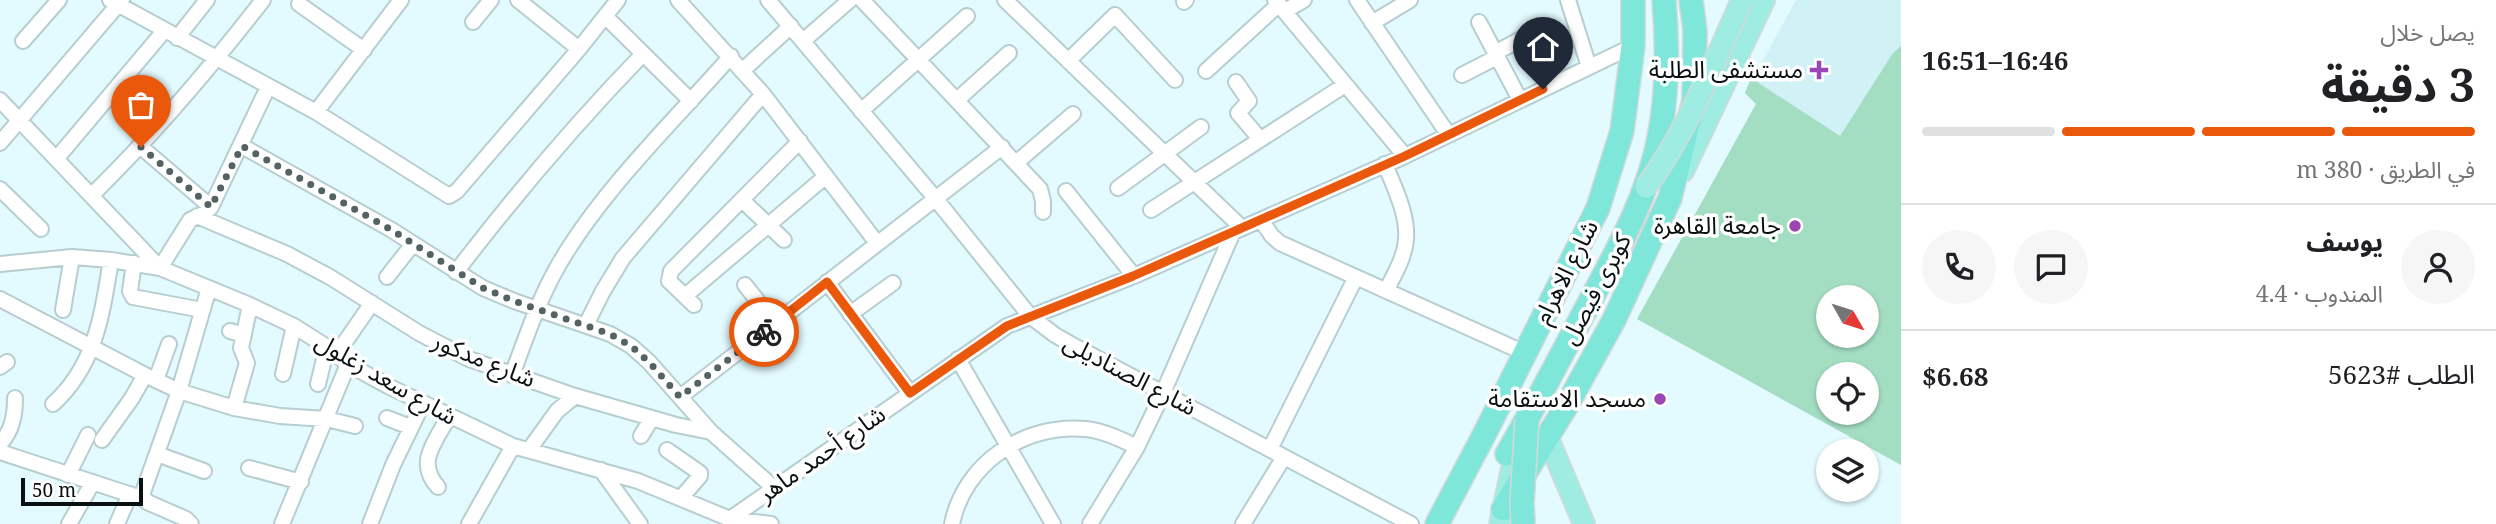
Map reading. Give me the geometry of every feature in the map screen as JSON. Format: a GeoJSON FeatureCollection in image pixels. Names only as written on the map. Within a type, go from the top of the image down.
{"type":"FeatureCollection","features":[{"type":"Feature","properties":{"kind":"highway","name":"شارع الاهرام"},"geometry":{"type":"LineString","coordinates":[[1437,524],[1598,208],[1622,131],[1633,46],[1633,0]]}},
{"type":"Feature","properties":{"kind":"highway"},"geometry":{"type":"LineString","coordinates":[[1511,452],[1627,249],[1655,178],[1670,104],[1672,28],[1666,0]]}},
{"type":"Feature","properties":{"kind":"highway","name":"كوبرى فيصل"},"geometry":{"type":"LineString","coordinates":[[1511,452],[1629,228],[1646,187],[1659,140],[1666,91],[1666,0]]}},
{"type":"Feature","properties":{"kind":"highway"},"geometry":{"type":"LineString","coordinates":[[1496,519],[1614,320],[1670,198],[1694,100],[1695,31],[1691,0]]}},
{"type":"Feature","properties":{"kind":"highway"},"geometry":{"type":"LineString","coordinates":[[1670,104],[1682,149]]}},
{"type":"Feature","properties":{"kind":"highway"},"geometry":{"type":"LineString","coordinates":[[1523,524],[1527,420]]}},
{"type":"Feature","properties":{"kind":"main road"},"geometry":{"type":"LineString","coordinates":[[1646,187],[1666,160],[1757,1]]}},
{"type":"Feature","properties":{"kind":"main road"},"geometry":{"type":"LineString","coordinates":[[1670,198],[1757,1]]}},
{"type":"Feature","properties":{"kind":"main road"},"geometry":{"type":"LineString","coordinates":[[1547,436],[1584,524]]}},
{"type":"Feature","properties":{"kind":"main road","name":"كوبرى فيصل"},"geometry":{"type":"LineString","coordinates":[[1496,519],[1511,452]]}},
{"type":"Feature","properties":{"kind":"street"},"geometry":{"type":"LineString","coordinates":[[23,41],[59,0]]}},
{"type":"Feature","properties":{"kind":"street"},"geometry":{"type":"LineString","coordinates":[[57,158],[171,34],[207,0]]}},
{"type":"Feature","properties":{"kind":"street"},"geometry":{"type":"LineString","coordinates":[[92,195],[141,147],[217,59],[263,0]]}},
{"type":"Feature","properties":{"kind":"street"},"geometry":{"type":"LineString","coordinates":[[316,112],[401,0]]}},
{"type":"Feature","properties":{"kind":"street"},"geometry":{"type":"LineString","coordinates":[[473,22],[491,0]]}},
{"type":"Feature","properties":{"kind":"street"},"geometry":{"type":"LineString","coordinates":[[518,0],[579,50]]}},
{"type":"Feature","properties":{"kind":"street"},"geometry":{"type":"LineString","coordinates":[[0,143],[21,121],[117,2],[316,112],[444,195],[454,195],[579,50],[618,0]]}},
{"type":"Feature","properties":{"kind":"street"},"geometry":{"type":"LineString","coordinates":[[678,0],[763,94],[877,243]]}},
{"type":"Feature","properties":{"kind":"street","name":"شارع الصناديلى"},"geometry":{"type":"LineString","coordinates":[[768,0],[935,198],[1030,316],[1055,335],[1411,524]]}},
{"type":"Feature","properties":{"kind":"street"},"geometry":{"type":"LineString","coordinates":[[803,41],[850,0]]}},
{"type":"Feature","properties":{"kind":"street"},"geometry":{"type":"LineString","coordinates":[[862,0],[1040,189],[1043,212]]}},
{"type":"Feature","properties":{"kind":"street"},"geometry":{"type":"LineString","coordinates":[[1005,0],[1194,181],[1237,230],[1137,447],[1090,524]]}},
{"type":"Feature","properties":{"kind":"street"},"geometry":{"type":"LineString","coordinates":[[1109,0],[1115,15],[1175,80]]}},
{"type":"Feature","properties":{"kind":"street"},"geometry":{"type":"LineString","coordinates":[[1206,71],[1280,5],[1304,0]]}},
{"type":"Feature","properties":{"kind":"street"},"geometry":{"type":"LineString","coordinates":[[1357,0],[1448,134]]}},
{"type":"Feature","properties":{"kind":"street"},"geometry":{"type":"LineString","coordinates":[[1373,23],[1410,0]]}},
{"type":"Feature","properties":{"kind":"street"},"geometry":{"type":"LineString","coordinates":[[1568,0],[1589,67]]}},
{"type":"Feature","properties":{"kind":"street"},"geometry":{"type":"LineString","coordinates":[[299,4],[363,50]]}},
{"type":"Feature","properties":{"kind":"street"},"geometry":{"type":"LineString","coordinates":[[1280,5],[1405,156]]}},
{"type":"Feature","properties":{"kind":"street"},"geometry":{"type":"LineString","coordinates":[[1068,61],[1115,15]]}},
{"type":"Feature","properties":{"kind":"street"},"geometry":{"type":"LineString","coordinates":[[861,111],[967,16]]}},
{"type":"Feature","properties":{"kind":"street"},"geometry":{"type":"LineString","coordinates":[[606,17],[691,101]]}},
{"type":"Feature","properties":{"kind":"street"},"geometry":{"type":"LineString","coordinates":[[1479,22],[1520,100]]}},
{"type":"Feature","properties":{"kind":"street"},"geometry":{"type":"LineString","coordinates":[[743,70],[791,26]]}},
{"type":"Feature","properties":{"kind":"street"},"geometry":{"type":"LineString","coordinates":[[1462,75],[1523,38]]}},
{"type":"Feature","properties":{"kind":"street","name":"شارع أحمد ماهر"},"geometry":{"type":"LineString","coordinates":[[740,522],[774,488],[1007,326],[1133,276],[1405,156],[1633,46]]}},
{"type":"Feature","properties":{"kind":"street"},"geometry":{"type":"LineString","coordinates":[[957,100],[1009,53]]}},
{"type":"Feature","properties":{"kind":"street"},"geometry":{"type":"LineString","coordinates":[[456,272],[514,196],[577,123],[643,54]]}},
{"type":"Feature","properties":{"kind":"street"},"geometry":{"type":"LineString","coordinates":[[512,374],[536,309],[558,266],[584,225],[731,56]]}},
{"type":"Feature","properties":{"kind":"street"},"geometry":{"type":"LineString","coordinates":[[1236,82],[1249,101],[1238,113],[1260,139]]}},
{"type":"Feature","properties":{"kind":"street"},"geometry":{"type":"LineString","coordinates":[[1151,210],[1345,85]]}},
{"type":"Feature","properties":{"kind":"street"},"geometry":{"type":"LineString","coordinates":[[0,100],[160,268],[190,220],[211,207],[268,87]]}},
{"type":"Feature","properties":{"kind":"street"},"geometry":{"type":"LineString","coordinates":[[586,325],[623,258],[763,94]]}},
{"type":"Feature","properties":{"kind":"street"},"geometry":{"type":"LineString","coordinates":[[1016,163],[1073,114]]}},
{"type":"Feature","properties":{"kind":"street"},"geometry":{"type":"LineString","coordinates":[[1118,188],[1200,127]]}},
{"type":"Feature","properties":{"kind":"street"},"geometry":{"type":"LineString","coordinates":[[800,141],[671,271],[669,281],[690,301],[768,225],[826,176]]}},
{"type":"Feature","properties":{"kind":"street"},"geometry":{"type":"LineString","coordinates":[[242,146],[483,288],[610,334],[631,346],[649,362],[711,432]]}},
{"type":"Feature","properties":{"kind":"street"},"geometry":{"type":"LineString","coordinates":[[141,147],[211,207]]}},
{"type":"Feature","properties":{"kind":"street"},"geometry":{"type":"LineString","coordinates":[[680,397],[1002,147]]}},
{"type":"Feature","properties":{"kind":"street"},"geometry":{"type":"LineString","coordinates":[[1385,164],[1398,195],[1406,238],[1402,257],[1386,291]]}},
{"type":"Feature","properties":{"kind":"street"},"geometry":{"type":"LineString","coordinates":[[0,188],[41,229]]}},
{"type":"Feature","properties":{"kind":"street"},"geometry":{"type":"LineString","coordinates":[[1066,191],[1133,276]]}},
{"type":"Feature","properties":{"kind":"street"},"geometry":{"type":"LineString","coordinates":[[742,200],[784,240]]}},
{"type":"Feature","properties":{"kind":"street","name":"شارع مدكور"},"geometry":{"type":"LineString","coordinates":[[197,216],[287,254],[419,333],[469,359],[575,396],[711,432],[774,488]]}},
{"type":"Feature","properties":{"kind":"street"},"geometry":{"type":"LineString","coordinates":[[1261,220],[1280,243],[1525,353]]}},
{"type":"Feature","properties":{"kind":"street"},"geometry":{"type":"LineString","coordinates":[[387,277],[412,244]]}},
{"type":"Feature","properties":{"kind":"street"},"geometry":{"type":"LineString","coordinates":[[63,310],[72,257]]}},
{"type":"Feature","properties":{"kind":"street","name":"شارع سعد زغلول"},"geometry":{"type":"LineString","coordinates":[[0,264],[72,257],[160,268],[293,326],[337,355],[422,403],[513,446],[638,481],[740,522],[771,524]]}},
{"type":"Feature","properties":{"kind":"street"},"geometry":{"type":"LineString","coordinates":[[53,404],[71,388],[83,369],[104,303],[111,260]]}},
{"type":"Feature","properties":{"kind":"street"},"geometry":{"type":"LineString","coordinates":[[134,263],[130,290],[133,297],[202,310]]}},
{"type":"Feature","properties":{"kind":"street"},"geometry":{"type":"LineString","coordinates":[[1270,449],[1356,277]]}},
{"type":"Feature","properties":{"kind":"street"},"geometry":{"type":"LineString","coordinates":[[827,282],[910,393]]}},
{"type":"Feature","properties":{"kind":"street"},"geometry":{"type":"LineString","coordinates":[[850,314],[893,283]]}},
{"type":"Feature","properties":{"kind":"street"},"geometry":{"type":"LineString","coordinates":[[746,285],[775,323]]}},
{"type":"Feature","properties":{"kind":"street"},"geometry":{"type":"LineString","coordinates":[[117,524],[143,490],[179,391],[209,288]]}},
{"type":"Feature","properties":{"kind":"street"},"geometry":{"type":"LineString","coordinates":[[0,299],[179,391],[234,408],[280,416],[327,419],[355,426]]}},
{"type":"Feature","properties":{"kind":"street"},"geometry":{"type":"LineString","coordinates":[[318,384],[372,303]]}},
{"type":"Feature","properties":{"kind":"street"},"geometry":{"type":"LineString","coordinates":[[234,408],[247,363],[241,352],[237,333],[250,305]]}},
{"type":"Feature","properties":{"kind":"street"},"geometry":{"type":"LineString","coordinates":[[283,374],[293,326]]}},
{"type":"Feature","properties":{"kind":"street"},"geometry":{"type":"LineString","coordinates":[[68,475],[95,437],[150,378],[169,344]]}},
{"type":"Feature","properties":{"kind":"street"},"geometry":{"type":"LineString","coordinates":[[282,524],[327,419],[337,355]]}},
{"type":"Feature","properties":{"kind":"street"},"geometry":{"type":"LineString","coordinates":[[958,359],[1053,524]]}},
{"type":"Feature","properties":{"kind":"street"},"geometry":{"type":"LineString","coordinates":[[529,450],[557,411],[575,396]]}},
{"type":"Feature","properties":{"kind":"street"},"geometry":{"type":"LineString","coordinates":[[0,444],[12,427],[15,398]]}},
{"type":"Feature","properties":{"kind":"street"},"geometry":{"type":"LineString","coordinates":[[370,524],[393,465],[422,403]]}},
{"type":"Feature","properties":{"kind":"street"},"geometry":{"type":"LineString","coordinates":[[438,487],[430,478],[426,466],[429,454],[449,416]]}},
{"type":"Feature","properties":{"kind":"street"},"geometry":{"type":"LineString","coordinates":[[387,418],[410,427]]}},
{"type":"Feature","properties":{"kind":"street"},"geometry":{"type":"LineString","coordinates":[[641,436],[652,418]]}},
{"type":"Feature","properties":{"kind":"street"},"geometry":{"type":"LineString","coordinates":[[951,524],[966,487],[985,463],[1008,445],[1033,434],[1059,429],[1086,429],[1113,435],[1137,447]]}},
{"type":"Feature","properties":{"kind":"street"},"geometry":{"type":"LineString","coordinates":[[469,524],[513,446]]}},
{"type":"Feature","properties":{"kind":"street"},"geometry":{"type":"LineString","coordinates":[[667,450],[700,473],[681,498]]}},
{"type":"Feature","properties":{"kind":"street"},"geometry":{"type":"LineString","coordinates":[[0,452],[137,497],[186,519],[191,524]]}},
{"type":"Feature","properties":{"kind":"street"},"geometry":{"type":"LineString","coordinates":[[157,454],[204,471]]}},
{"type":"Feature","properties":{"kind":"street"},"geometry":{"type":"LineString","coordinates":[[1243,524],[1284,457]]}},
{"type":"Feature","properties":{"kind":"street"},"geometry":{"type":"LineString","coordinates":[[249,468],[301,482]]}},
{"type":"Feature","properties":{"kind":"street"},"geometry":{"type":"LineString","coordinates":[[601,470],[639,524]]}},
{"type":"Feature","properties":{"kind":"street"},"geometry":{"type":"LineString","coordinates":[[68,524],[93,482]]}},
{"type":"Feature","properties":{"kind":"shaded area","name":"جامعة القاهرة"},"geometry":{"type":"Polygon","coordinates":[[[1796,0],[1901,0],[1901,465],[1879,453],[1879,439],[1854,439],[1829,425],[1879,425],[1879,362],[1816,362],[1816,418],[1637,319],[1756,104],[1745,93],[1796,0]]]}},
{"type":"Feature","properties":{"kind":"green space","name":"جامعة القاهرة"},"geometry":{"type":"Polygon","coordinates":[[[1901,46],[1901,465],[1879,453],[1879,439],[1854,439],[1829,425],[1879,425],[1879,362],[1816,362],[1816,418],[1637,319],[1756,104],[1745,93],[1751,78],[1840,136],[1893,53],[1901,46]]]}},
{"type":"Feature","properties":{"kind":"way so far"},"geometry":{"type":"LineString","coordinates":[[141,147],[211,207],[242,146],[390,229],[483,288],[610,334],[631,346],[680,397],[764,332]]}},
{"type":"Feature","properties":{"kind":"place","name":"مستشفى الطلبة"},"geometry":{"type":"Point","coordinates":[1819,70]}},
{"type":"Feature","properties":{"kind":"place","name":"جامعة القاهرة"},"geometry":{"type":"Point","coordinates":[1795,226]}},
{"type":"Feature","properties":{"kind":"place","name":"مسجد الاستقامة"},"geometry":{"type":"Point","coordinates":[1660,399]}},
{"type":"Feature","properties":{"kind":"route"},"geometry":{"type":"LineString","coordinates":[[764,332],[827,282],[910,393],[1007,326],[1133,276],[1405,156],[1543,89]]}}]}
